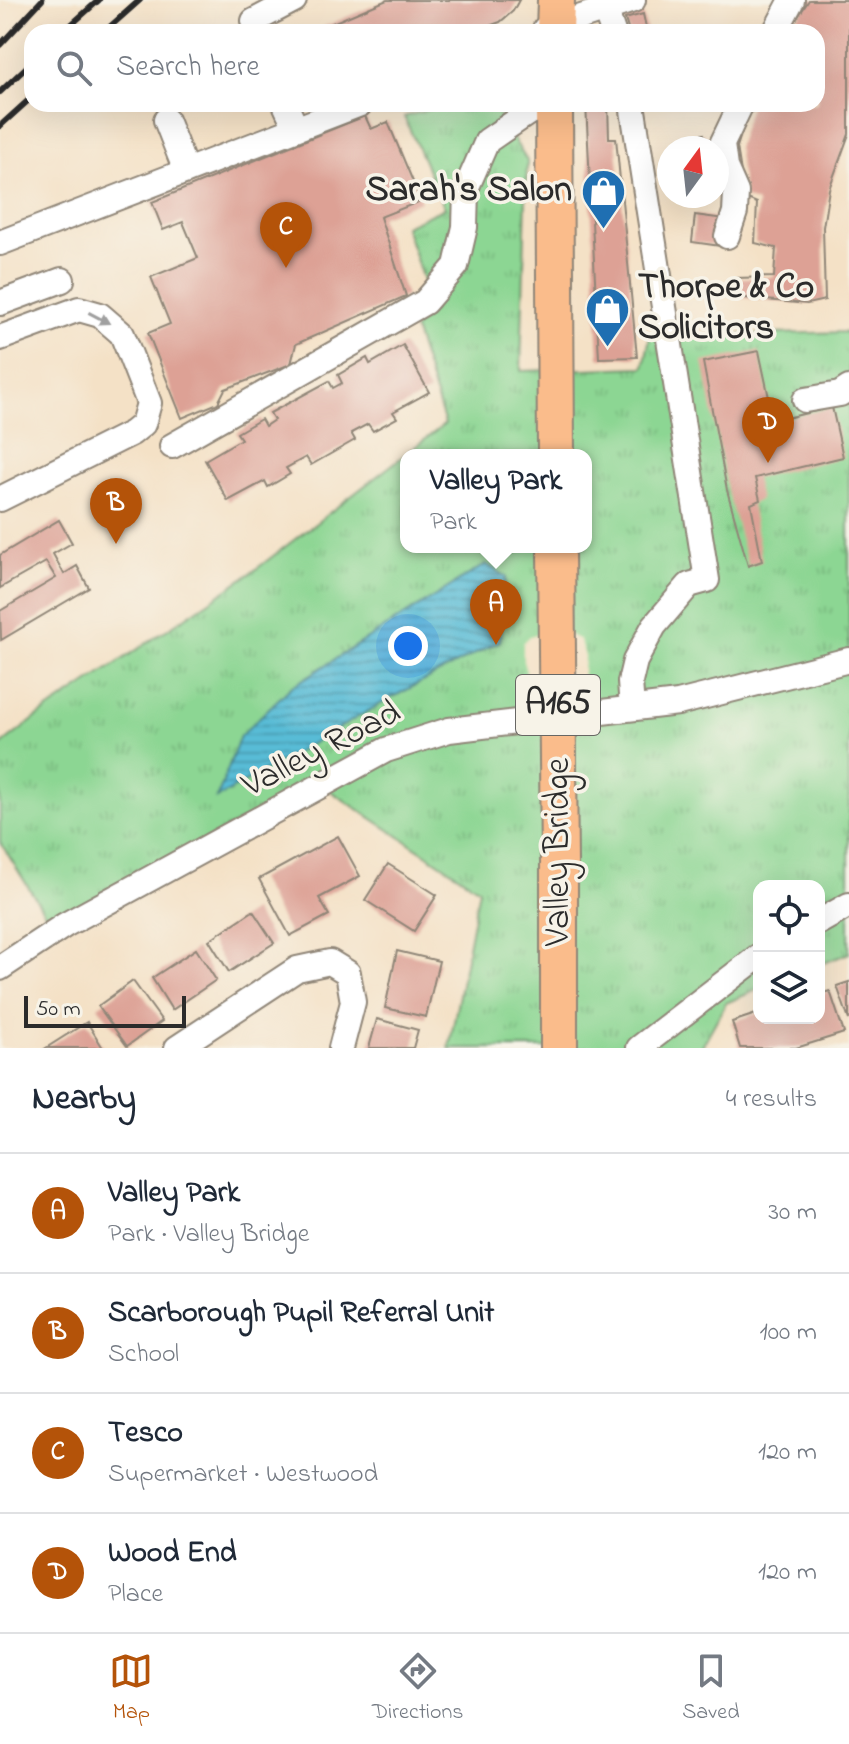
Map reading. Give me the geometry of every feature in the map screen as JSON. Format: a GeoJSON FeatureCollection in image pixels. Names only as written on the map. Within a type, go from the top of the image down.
{"type":"FeatureCollection","features":[{"type":"Feature","properties":{"kind":"highway"},"geometry":{"type":"LineString","coordinates":[[538,112],[554,160],[556,449]]}},
{"type":"Feature","properties":{"kind":"highway","name":"Valley Bridge"},"geometry":{"type":"LineString","coordinates":[[556,553],[559,1048]]}},
{"type":"Feature","properties":{"kind":"street"},"geometry":{"type":"LineString","coordinates":[[551,18],[609,20],[633,0]]}},
{"type":"Feature","properties":{"kind":"street"},"geometry":{"type":"LineString","coordinates":[[779,24],[792,0]]}},
{"type":"Feature","properties":{"kind":"street"},"geometry":{"type":"LineString","coordinates":[[253,18],[291,1]]}},
{"type":"Feature","properties":{"kind":"street"},"geometry":{"type":"LineString","coordinates":[[289,112],[296,128]]}},
{"type":"Feature","properties":{"kind":"street"},"geometry":{"type":"LineString","coordinates":[[0,243],[339,112]]}},
{"type":"Feature","properties":{"kind":"street"},"geometry":{"type":"LineString","coordinates":[[172,446],[404,317],[425,302],[456,266],[465,227],[466,189],[476,159],[487,141],[529,112]]}},
{"type":"Feature","properties":{"kind":"street"},"geometry":{"type":"LineString","coordinates":[[632,708],[630,682],[635,661],[654,626],[689,585],[707,580],[633,112]]}},
{"type":"Feature","properties":{"kind":"street"},"geometry":{"type":"LineString","coordinates":[[727,236],[735,212],[736,192],[725,167],[722,144],[737,112]]}},
{"type":"Feature","properties":{"kind":"street"},"geometry":{"type":"LineString","coordinates":[[166,120],[186,171]]}},
{"type":"Feature","properties":{"kind":"street"},"geometry":{"type":"LineString","coordinates":[[0,303],[62,280]]}},
{"type":"Feature","properties":{"kind":"street"},"geometry":{"type":"LineString","coordinates":[[0,338],[79,309],[100,315],[122,334],[149,403],[143,424],[132,433],[0,499]]}},
{"type":"Feature","properties":{"kind":"street"},"geometry":{"type":"LineString","coordinates":[[805,400],[840,394],[849,388]]}},
{"type":"Feature","properties":{"kind":"street","name":"Valley Road"},"geometry":{"type":"LineString","coordinates":[[0,968],[65,925],[386,750],[449,730],[678,703],[849,660]]}},
{"type":"Feature","properties":{"kind":"street"},"geometry":{"type":"LineString","coordinates":[[825,919],[849,905]]}},
{"type":"Feature","properties":{"kind":"street"},"geometry":{"type":"LineString","coordinates":[[639,1048],[753,961]]}},
{"type":"Feature","properties":{"kind":"street"},"geometry":{"type":"LineString","coordinates":[[177,1048],[297,969],[330,962],[348,973],[353,1002],[341,1048]]}},
{"type":"Feature","properties":{"kind":"green space"},"geometry":{"type":"Polygon","coordinates":[[[421,112],[497,112],[527,161],[521,371],[644,367],[650,337],[849,332],[849,953],[825,963],[825,880],[753,880],[753,992],[726,1003],[701,1048],[449,1048],[479,889],[315,781],[51,923],[0,842],[0,746],[37,717],[251,573],[400,459],[400,553],[592,553],[592,449],[412,449],[445,424],[414,329],[433,310],[405,226],[445,208],[404,117],[421,112]]]}},
{"type":"Feature","properties":{"kind":"water"},"geometry":{"type":"Polygon","coordinates":[[[486,564],[506,577],[500,641],[393,697],[217,798],[240,736],[291,687],[486,564]]]}},
{"type":"Feature","properties":{"kind":"pier"},"geometry":{"type":"Polygon","coordinates":[[[555,628],[580,640],[584,657],[582,682],[565,695],[543,692],[528,679],[523,661],[523,643],[530,636],[555,628]]]}},
{"type":"Feature","properties":{"kind":"building"},"geometry":{"type":"Polygon","coordinates":[[[387,0],[519,0],[513,11],[495,24],[330,24],[387,0]]]}},
{"type":"Feature","properties":{"kind":"building"},"geometry":{"type":"Polygon","coordinates":[[[809,0],[849,0],[849,134],[829,189],[823,227],[825,300],[807,304],[735,297],[735,278],[774,277],[776,248],[755,243],[757,203],[745,198],[737,147],[748,112],[825,112],[825,24],[793,24],[809,0]]]}},
{"type":"Feature","properties":{"kind":"building"},"geometry":{"type":"Polygon","coordinates":[[[643,14],[645,24],[627,24],[625,19],[643,14]]]}},
{"type":"Feature","properties":{"kind":"building"},"geometry":{"type":"Polygon","coordinates":[[[586,112],[608,112],[609,138],[616,138],[637,357],[599,358],[586,112]]]}},
{"type":"Feature","properties":{"kind":"building"},"geometry":{"type":"Polygon","coordinates":[[[365,116],[371,129],[388,122],[421,201],[380,217],[406,296],[296,344],[291,364],[225,389],[218,403],[182,418],[148,333],[170,324],[151,277],[198,258],[183,222],[163,230],[152,202],[365,116]]]}},
{"type":"Feature","properties":{"kind":"building"},"geometry":{"type":"Polygon","coordinates":[[[695,215],[725,219],[721,246],[692,242],[695,215]]]}},
{"type":"Feature","properties":{"kind":"building"},"geometry":{"type":"Polygon","coordinates":[[[403,345],[429,392],[393,412],[397,418],[373,431],[368,424],[351,433],[355,440],[311,465],[306,457],[286,468],[290,474],[268,487],[265,481],[228,501],[205,460],[241,439],[237,433],[261,419],[265,426],[274,420],[270,413],[329,381],[333,388],[342,383],[338,375],[367,358],[370,364],[403,345]]]}},
{"type":"Feature","properties":{"kind":"building"},"geometry":{"type":"Polygon","coordinates":[[[759,351],[774,421],[832,407],[843,457],[755,478],[760,500],[751,504],[762,561],[748,566],[727,490],[703,362],[759,351]]]}},
{"type":"Feature","properties":{"kind":"building"},"geometry":{"type":"Polygon","coordinates":[[[59,520],[72,543],[53,554],[64,574],[77,566],[89,588],[1,640],[0,611],[56,578],[46,562],[0,588],[0,555],[59,520]]]}},
{"type":"Feature","properties":{"kind":"building"},"geometry":{"type":"Polygon","coordinates":[[[338,836],[360,876],[319,898],[329,915],[290,936],[259,879],[338,836]]]}},
{"type":"Feature","properties":{"kind":"building"},"geometry":{"type":"Polygon","coordinates":[[[388,864],[437,895],[414,931],[365,900],[388,864]]]}},
{"type":"Feature","properties":{"kind":"building"},"geometry":{"type":"Polygon","coordinates":[[[253,911],[274,943],[229,972],[209,940],[253,911]]]}},
{"type":"Feature","properties":{"kind":"building"},"geometry":{"type":"Polygon","coordinates":[[[196,949],[216,980],[172,1010],[152,978],[196,949]]]}},
{"type":"Feature","properties":{"kind":"building"},"geometry":{"type":"Polygon","coordinates":[[[397,951],[439,961],[426,1017],[385,1008],[397,951]]]}},
{"type":"Feature","properties":{"kind":"building"},"geometry":{"type":"Polygon","coordinates":[[[133,981],[162,1021],[127,1046],[98,1006],[133,981]]]}},
{"type":"Feature","properties":{"kind":"building"},"geometry":{"type":"Polygon","coordinates":[[[849,982],[849,1020],[837,986],[849,982]]]}},
{"type":"Feature","properties":{"kind":"building"},"geometry":{"type":"Polygon","coordinates":[[[830,991],[844,1033],[796,1048],[740,1048],[732,1022],[753,1015],[753,1024],[825,1024],[825,992],[830,991]]]}},
{"type":"Feature","properties":{"kind":"building"},"geometry":{"type":"Polygon","coordinates":[[[377,1019],[418,1030],[413,1048],[369,1048],[377,1019]]]}},
{"type":"Feature","properties":{"kind":"building"},"geometry":{"type":"Polygon","coordinates":[[[87,1022],[103,1048],[46,1048],[87,1022]]]}},
{"type":"Feature","properties":{"kind":"railway"},"geometry":{"type":"LineString","coordinates":[[0,45],[42,0]]}},
{"type":"Feature","properties":{"kind":"railway"},"geometry":{"type":"LineString","coordinates":[[72,24],[99,0]]}},
{"type":"Feature","properties":{"kind":"railway"},"geometry":{"type":"LineString","coordinates":[[113,24],[140,0]]}},
{"type":"Feature","properties":{"kind":"railway"},"geometry":{"type":"LineString","coordinates":[[0,92],[24,70]]}},
{"type":"Feature","properties":{"kind":"railway"},"geometry":{"type":"LineString","coordinates":[[0,126],[24,104]]}},
{"type":"Feature","properties":{"kind":"place","name":"Sarah's Salon"},"geometry":{"type":"Point","coordinates":[603,230]}},
{"type":"Feature","properties":{"kind":"place","name":"Tesco"},"geometry":{"type":"Point","coordinates":[286,268]}},
{"type":"Feature","properties":{"kind":"place","name":"Thorpe & Co Solicitors"},"geometry":{"type":"Point","coordinates":[607,348]}},
{"type":"Feature","properties":{"kind":"place","name":"Wood End"},"geometry":{"type":"Point","coordinates":[768,463]}},
{"type":"Feature","properties":{"kind":"place","name":"Scarborough Pupil Referral Unit"},"geometry":{"type":"Point","coordinates":[116,544]}},
{"type":"Feature","properties":{"kind":"place","name":"Valley Park"},"geometry":{"type":"Point","coordinates":[496,645]}}]}
